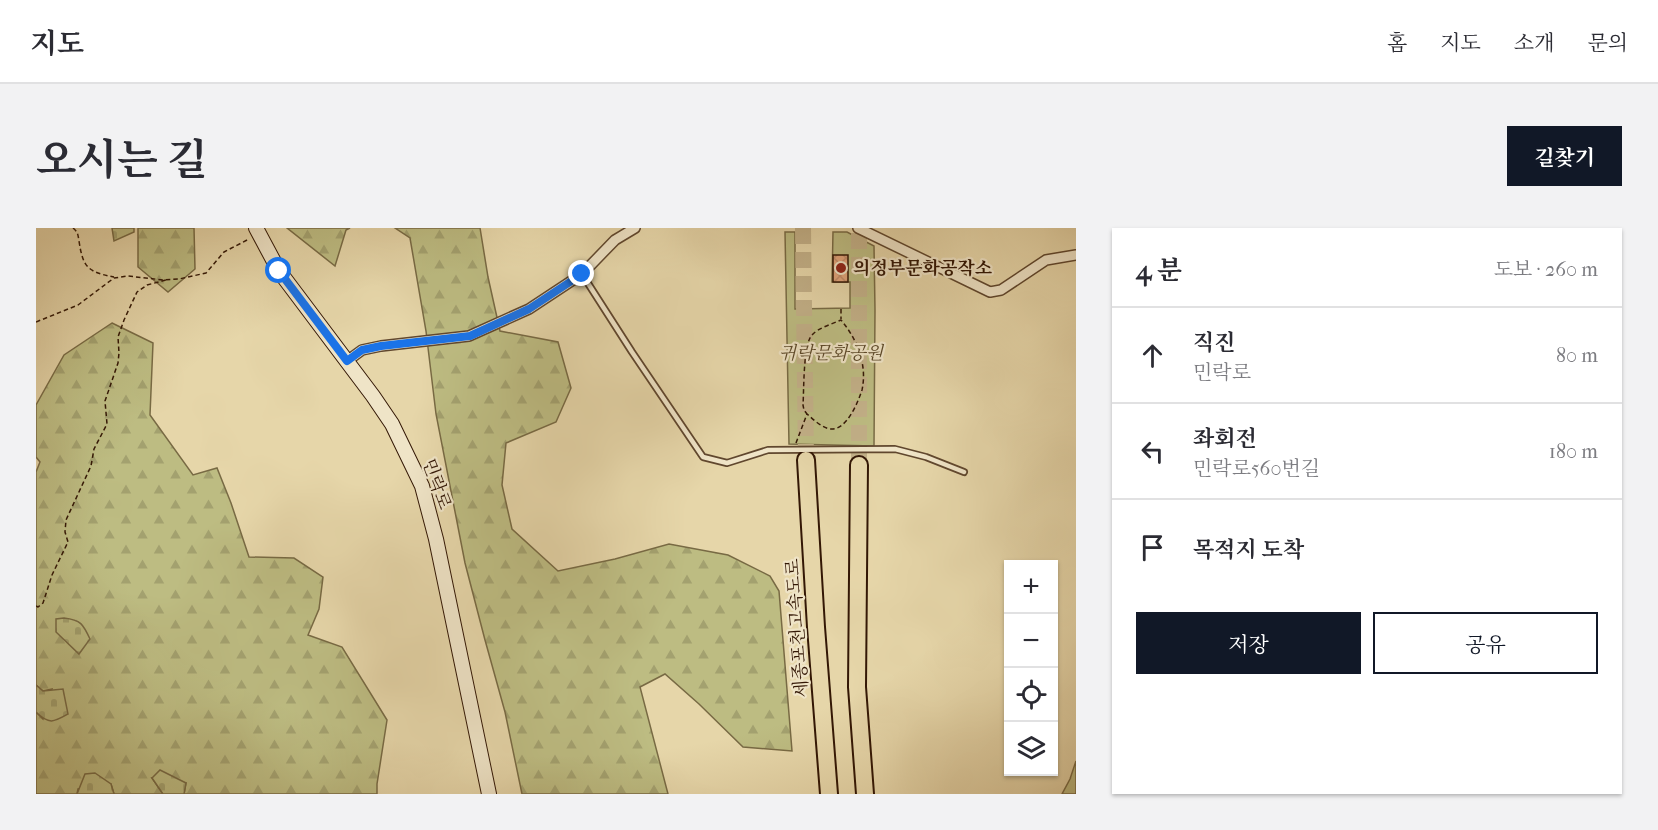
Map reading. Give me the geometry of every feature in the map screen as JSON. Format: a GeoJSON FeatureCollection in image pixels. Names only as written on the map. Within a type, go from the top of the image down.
{"type":"FeatureCollection","features":[{"type":"Feature","properties":{"kind":"highway","name":"세종포천고속도로"},"geometry":{"type":"LineString","coordinates":[[800,454],[829,794]]}},
{"type":"Feature","properties":{"kind":"highway"},"geometry":{"type":"LineString","coordinates":[[859,465],[857,687],[865,794]]}},
{"type":"Feature","properties":{"kind":"main road","name":"민락로"},"geometry":{"type":"LineString","coordinates":[[257,231],[279,271],[392,424],[422,486],[436,539],[489,794]]}},
{"type":"Feature","properties":{"kind":"street"},"geometry":{"type":"LineString","coordinates":[[347,361],[362,350],[381,346],[470,336],[529,309],[582,274],[615,240],[635,228]]}},
{"type":"Feature","properties":{"kind":"street"},"geometry":{"type":"LineString","coordinates":[[858,228],[990,292],[1001,290],[1046,260],[1076,255]]}},
{"type":"Feature","properties":{"kind":"lane"},"geometry":{"type":"LineString","coordinates":[[582,274],[704,457],[727,463],[768,450],[800,454],[895,449],[926,456],[964,472]]}},
{"type":"Feature","properties":{"kind":"path"},"geometry":{"type":"LineString","coordinates":[[73,228],[78,232],[82,260],[88,269],[114,278],[128,276],[166,279],[179,279],[206,273],[224,252],[257,231]]}},
{"type":"Feature","properties":{"kind":"path"},"geometry":{"type":"LineString","coordinates":[[36,322],[78,305],[114,278]]}},
{"type":"Feature","properties":{"kind":"path"},"geometry":{"type":"LineString","coordinates":[[36,606],[38,608],[43,603],[52,575],[68,542],[65,532],[66,520],[92,466],[94,449],[107,424],[105,401],[118,363],[118,337],[124,320],[137,292],[147,285],[166,279]]}},
{"type":"Feature","properties":{"kind":"path"},"geometry":{"type":"LineString","coordinates":[[840,309],[841,320],[851,332],[862,361],[864,376],[862,390],[849,418],[839,428],[831,429],[821,425],[804,410],[806,353],[812,334],[841,320]]}},
{"type":"Feature","properties":{"kind":"path"},"geometry":{"type":"LineString","coordinates":[[800,454],[807,414]]}},
{"type":"Feature","properties":{"kind":"green space"},"geometry":{"type":"Polygon","coordinates":[[[112,228],[134,228],[134,232],[114,241],[112,228]]]}},
{"type":"Feature","properties":{"kind":"green space"},"geometry":{"type":"Polygon","coordinates":[[[138,228],[194,228],[195,269],[168,292],[138,267],[138,228]]]}},
{"type":"Feature","properties":{"kind":"green space"},"geometry":{"type":"Polygon","coordinates":[[[287,228],[350,228],[346,230],[335,266],[287,228]]]}},
{"type":"Feature","properties":{"kind":"green space"},"geometry":{"type":"Polygon","coordinates":[[[395,228],[480,228],[500,331],[558,342],[571,388],[556,422],[506,443],[502,485],[512,529],[558,571],[615,559],[669,544],[728,555],[770,576],[779,591],[792,751],[743,747],[665,674],[640,687],[668,794],[522,794],[505,712],[465,563],[436,414],[426,331],[410,238],[395,228]]]}},
{"type":"Feature","properties":{"kind":"green space","name":"귀락문화공원"},"geometry":{"type":"Polygon","coordinates":[[[785,232],[795,232],[795,309],[850,308],[850,282],[832,282],[833,232],[847,232],[874,246],[874,446],[789,444],[785,232]]]}},
{"type":"Feature","properties":{"kind":"green space"},"geometry":{"type":"Polygon","coordinates":[[[112,323],[153,343],[150,415],[193,475],[217,468],[249,557],[294,558],[323,577],[319,609],[308,635],[342,647],[387,720],[377,794],[184,794],[186,783],[152,778],[163,794],[114,794],[111,784],[78,789],[77,794],[36,794],[36,712],[43,719],[52,689],[43,691],[36,685],[36,472],[40,462],[36,457],[36,405],[64,355],[112,323]]]}},
{"type":"Feature","properties":{"kind":"green space"},"geometry":{"type":"Polygon","coordinates":[[[64,618],[81,624],[90,639],[79,654],[56,632],[56,619],[64,618]]]}},
{"type":"Feature","properties":{"kind":"green space"},"geometry":{"type":"Polygon","coordinates":[[[36,685],[43,691],[63,689],[68,714],[52,721],[36,712],[36,685]]]}},
{"type":"Feature","properties":{"kind":"green space"},"geometry":{"type":"Polygon","coordinates":[[[1076,761],[1076,794],[1062,794],[1070,779],[1076,761]]]}},
{"type":"Feature","properties":{"kind":"green space"},"geometry":{"type":"Polygon","coordinates":[[[160,770],[186,783],[184,794],[163,794],[152,778],[160,770]]]}},
{"type":"Feature","properties":{"kind":"green space"},"geometry":{"type":"Polygon","coordinates":[[[95,773],[111,784],[114,794],[77,794],[85,774],[95,773]]]}},
{"type":"Feature","properties":{"kind":"building","name":"의정부문화공작소"},"geometry":{"type":"Polygon","coordinates":[[[833,255],[848,255],[848,282],[833,282],[833,255]]]}},
{"type":"Feature","properties":{"kind":"tunnel"},"geometry":{"type":"LineString","coordinates":[[803,228],[806,460]]}},
{"type":"Feature","properties":{"kind":"tunnel"},"geometry":{"type":"LineString","coordinates":[[859,228],[859,465]]}},
{"type":"Feature","properties":{"kind":"place","name":"의정부문화공작소"},"geometry":{"type":"Point","coordinates":[841,268]}},
{"type":"Feature","properties":{"kind":"route"},"geometry":{"type":"LineString","coordinates":[[279,271],[347,361],[362,350],[381,346],[470,336],[529,309],[582,274]]}}]}
